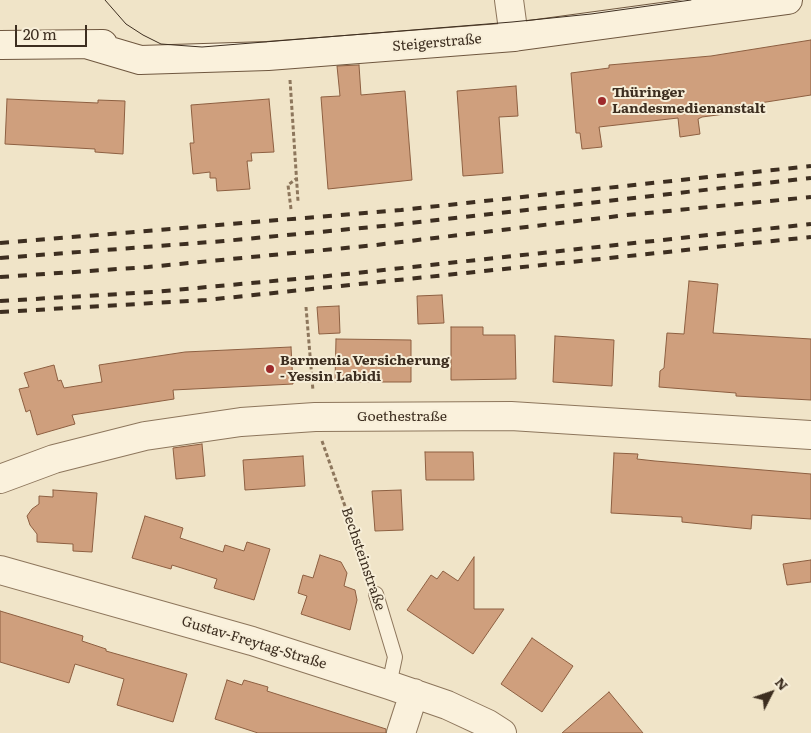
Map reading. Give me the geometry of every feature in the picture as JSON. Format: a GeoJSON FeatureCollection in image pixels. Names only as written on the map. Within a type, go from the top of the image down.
{"type":"FeatureCollection","features":[{"type":"Feature","properties":{"kind":"street","name":"Steigerstraße"},"geometry":{"type":"LineString","coordinates":[[86,44],[140,60],[180,61],[289,55],[511,17],[788,0]]}},
{"type":"Feature","properties":{"kind":"street","name":"Steigerstraße"},"geometry":{"type":"LineString","coordinates":[[0,45],[161,44]]}},
{"type":"Feature","properties":{"kind":"street","name":"Goethestraße"},"geometry":{"type":"LineString","coordinates":[[0,479],[54,459],[145,436],[241,422],[315,417],[510,416],[811,435]]}},
{"type":"Feature","properties":{"kind":"street","name":"Gustav-Freytag-Straße"},"geometry":{"type":"LineString","coordinates":[[0,570],[252,641],[402,689],[447,705],[488,724],[502,733]]}},
{"type":"Feature","properties":{"kind":"street","name":"Bechsteinstraße"},"geometry":{"type":"LineString","coordinates":[[401,733],[402,689]]}},
{"type":"Feature","properties":{"kind":"lane","name":"Bechsteinstraße"},"geometry":{"type":"LineString","coordinates":[[376,594],[395,657],[402,689]]}},
{"type":"Feature","properties":{"kind":"path"},"geometry":{"type":"LineString","coordinates":[[289,55],[298,201]]}},
{"type":"Feature","properties":{"kind":"path"},"geometry":{"type":"LineString","coordinates":[[291,209],[288,186],[297,179]]}},
{"type":"Feature","properties":{"kind":"path"},"geometry":{"type":"LineString","coordinates":[[306,307],[313,392]]}},
{"type":"Feature","properties":{"kind":"path","name":"Bechsteinstraße"},"geometry":{"type":"LineString","coordinates":[[320,436],[376,594]]}},
{"type":"Feature","properties":{"kind":"building"},"geometry":{"type":"Polygon","coordinates":[[[811,40],[811,95],[747,105],[748,111],[702,117],[698,119],[700,134],[680,137],[678,118],[599,127],[602,147],[582,149],[580,133],[576,133],[571,73],[609,68],[609,65],[711,56],[811,40]]]}},
{"type":"Feature","properties":{"kind":"building"},"geometry":{"type":"Polygon","coordinates":[[[359,65],[361,95],[405,91],[412,180],[328,189],[321,97],[340,96],[337,66],[359,65]]]}},
{"type":"Feature","properties":{"kind":"building"},"geometry":{"type":"Polygon","coordinates":[[[516,86],[518,116],[499,117],[503,173],[463,176],[457,91],[516,86]]]}},
{"type":"Feature","properties":{"kind":"building"},"geometry":{"type":"Polygon","coordinates":[[[7,99],[98,103],[98,100],[125,101],[123,154],[95,152],[95,149],[5,144],[7,99]]]}},
{"type":"Feature","properties":{"kind":"building"},"geometry":{"type":"Polygon","coordinates":[[[269,99],[274,152],[251,153],[252,161],[247,161],[250,189],[217,191],[216,178],[210,178],[210,172],[193,174],[190,143],[194,143],[191,105],[269,99]]]}},
{"type":"Feature","properties":{"kind":"building"},"geometry":{"type":"Polygon","coordinates":[[[689,281],[718,284],[713,333],[811,339],[811,400],[736,396],[736,393],[659,387],[660,371],[664,368],[667,333],[684,334],[689,281]]]}},
{"type":"Feature","properties":{"kind":"building"},"geometry":{"type":"Polygon","coordinates":[[[442,295],[444,323],[418,324],[417,296],[442,295]]]}},
{"type":"Feature","properties":{"kind":"building"},"geometry":{"type":"Polygon","coordinates":[[[339,306],[340,333],[319,334],[317,307],[339,306]]]}},
{"type":"Feature","properties":{"kind":"building"},"geometry":{"type":"Polygon","coordinates":[[[451,327],[483,327],[483,335],[515,335],[516,379],[451,380],[451,327]]]}},
{"type":"Feature","properties":{"kind":"building"},"geometry":{"type":"Polygon","coordinates":[[[555,336],[614,340],[612,386],[553,382],[555,336]]]}},
{"type":"Feature","properties":{"kind":"building"},"geometry":{"type":"Polygon","coordinates":[[[336,339],[411,340],[411,382],[335,382],[336,339]]]}},
{"type":"Feature","properties":{"kind":"building"},"geometry":{"type":"Polygon","coordinates":[[[291,347],[293,384],[173,390],[174,399],[72,415],[75,424],[37,435],[30,410],[26,412],[19,389],[29,387],[24,373],[54,365],[58,381],[61,380],[64,388],[102,382],[99,365],[185,352],[291,347]]]}},
{"type":"Feature","properties":{"kind":"building"},"geometry":{"type":"Polygon","coordinates":[[[202,444],[205,476],[176,479],[173,448],[202,444]]]}},
{"type":"Feature","properties":{"kind":"building"},"geometry":{"type":"Polygon","coordinates":[[[425,452],[473,452],[474,480],[426,480],[425,452]]]}},
{"type":"Feature","properties":{"kind":"building"},"geometry":{"type":"Polygon","coordinates":[[[614,453],[638,454],[637,459],[655,461],[811,474],[811,519],[752,515],[751,529],[682,522],[682,517],[611,513],[614,453]]]}},
{"type":"Feature","properties":{"kind":"building"},"geometry":{"type":"Polygon","coordinates":[[[303,456],[305,486],[245,490],[243,460],[303,456]]]}},
{"type":"Feature","properties":{"kind":"building"},"geometry":{"type":"Polygon","coordinates":[[[53,490],[97,493],[92,552],[73,551],[73,544],[37,542],[37,534],[30,525],[27,516],[39,504],[39,496],[53,497],[53,490]]]}},
{"type":"Feature","properties":{"kind":"building"},"geometry":{"type":"Polygon","coordinates":[[[401,490],[403,530],[375,531],[372,491],[401,490]]]}},
{"type":"Feature","properties":{"kind":"building"},"geometry":{"type":"Polygon","coordinates":[[[145,516],[183,528],[180,538],[223,552],[225,545],[244,551],[247,542],[270,549],[254,600],[214,588],[217,579],[172,565],[171,569],[132,558],[145,516]]]}},
{"type":"Feature","properties":{"kind":"building"},"geometry":{"type":"Polygon","coordinates":[[[320,555],[341,562],[347,573],[344,586],[355,590],[357,600],[350,630],[301,614],[307,596],[298,593],[303,575],[313,578],[320,555]]]}},
{"type":"Feature","properties":{"kind":"building"},"geometry":{"type":"Polygon","coordinates":[[[474,557],[474,609],[504,609],[473,654],[407,610],[431,575],[437,579],[443,571],[458,581],[474,557]]]}},
{"type":"Feature","properties":{"kind":"building"},"geometry":{"type":"Polygon","coordinates":[[[811,560],[811,582],[787,585],[783,564],[811,560]]]}},
{"type":"Feature","properties":{"kind":"building"},"geometry":{"type":"Polygon","coordinates":[[[0,611],[83,636],[82,641],[106,649],[106,651],[187,674],[173,722],[117,705],[124,679],[75,664],[69,683],[0,662],[0,611]]]}},
{"type":"Feature","properties":{"kind":"building"},"geometry":{"type":"Polygon","coordinates":[[[532,638],[573,666],[542,712],[501,684],[532,638]]]}},
{"type":"Feature","properties":{"kind":"building"},"geometry":{"type":"Polygon","coordinates":[[[227,680],[242,685],[244,680],[268,687],[267,691],[386,729],[386,733],[258,733],[215,719],[227,680]]]}},
{"type":"Feature","properties":{"kind":"building"},"geometry":{"type":"Polygon","coordinates":[[[609,692],[643,733],[562,733],[609,692]]]}},
{"type":"Feature","properties":{"kind":"tram line"},"geometry":{"type":"LineString","coordinates":[[105,0],[126,24],[161,44],[202,47],[512,22],[591,14],[691,0]]}},
{"type":"Feature","properties":{"kind":"railway"},"geometry":{"type":"LineString","coordinates":[[0,243],[401,210],[811,166]]}},
{"type":"Feature","properties":{"kind":"railway"},"geometry":{"type":"LineString","coordinates":[[0,258],[224,241],[393,225],[811,178]]}},
{"type":"Feature","properties":{"kind":"railway"},"geometry":{"type":"LineString","coordinates":[[0,277],[148,267],[376,245],[627,215],[811,197]]}},
{"type":"Feature","properties":{"kind":"railway"},"geometry":{"type":"LineString","coordinates":[[0,301],[153,292],[328,276],[811,224]]}},
{"type":"Feature","properties":{"kind":"railway"},"geometry":{"type":"LineString","coordinates":[[0,312],[206,300],[811,237]]}},
{"type":"Feature","properties":{"kind":"place","name":"Thüringer Landesmedienanstalt"},"geometry":{"type":"Point","coordinates":[602,101]}},
{"type":"Feature","properties":{"kind":"place","name":"Barmenia Versicherung - Yessin Labidi"},"geometry":{"type":"Point","coordinates":[270,369]}}]}
